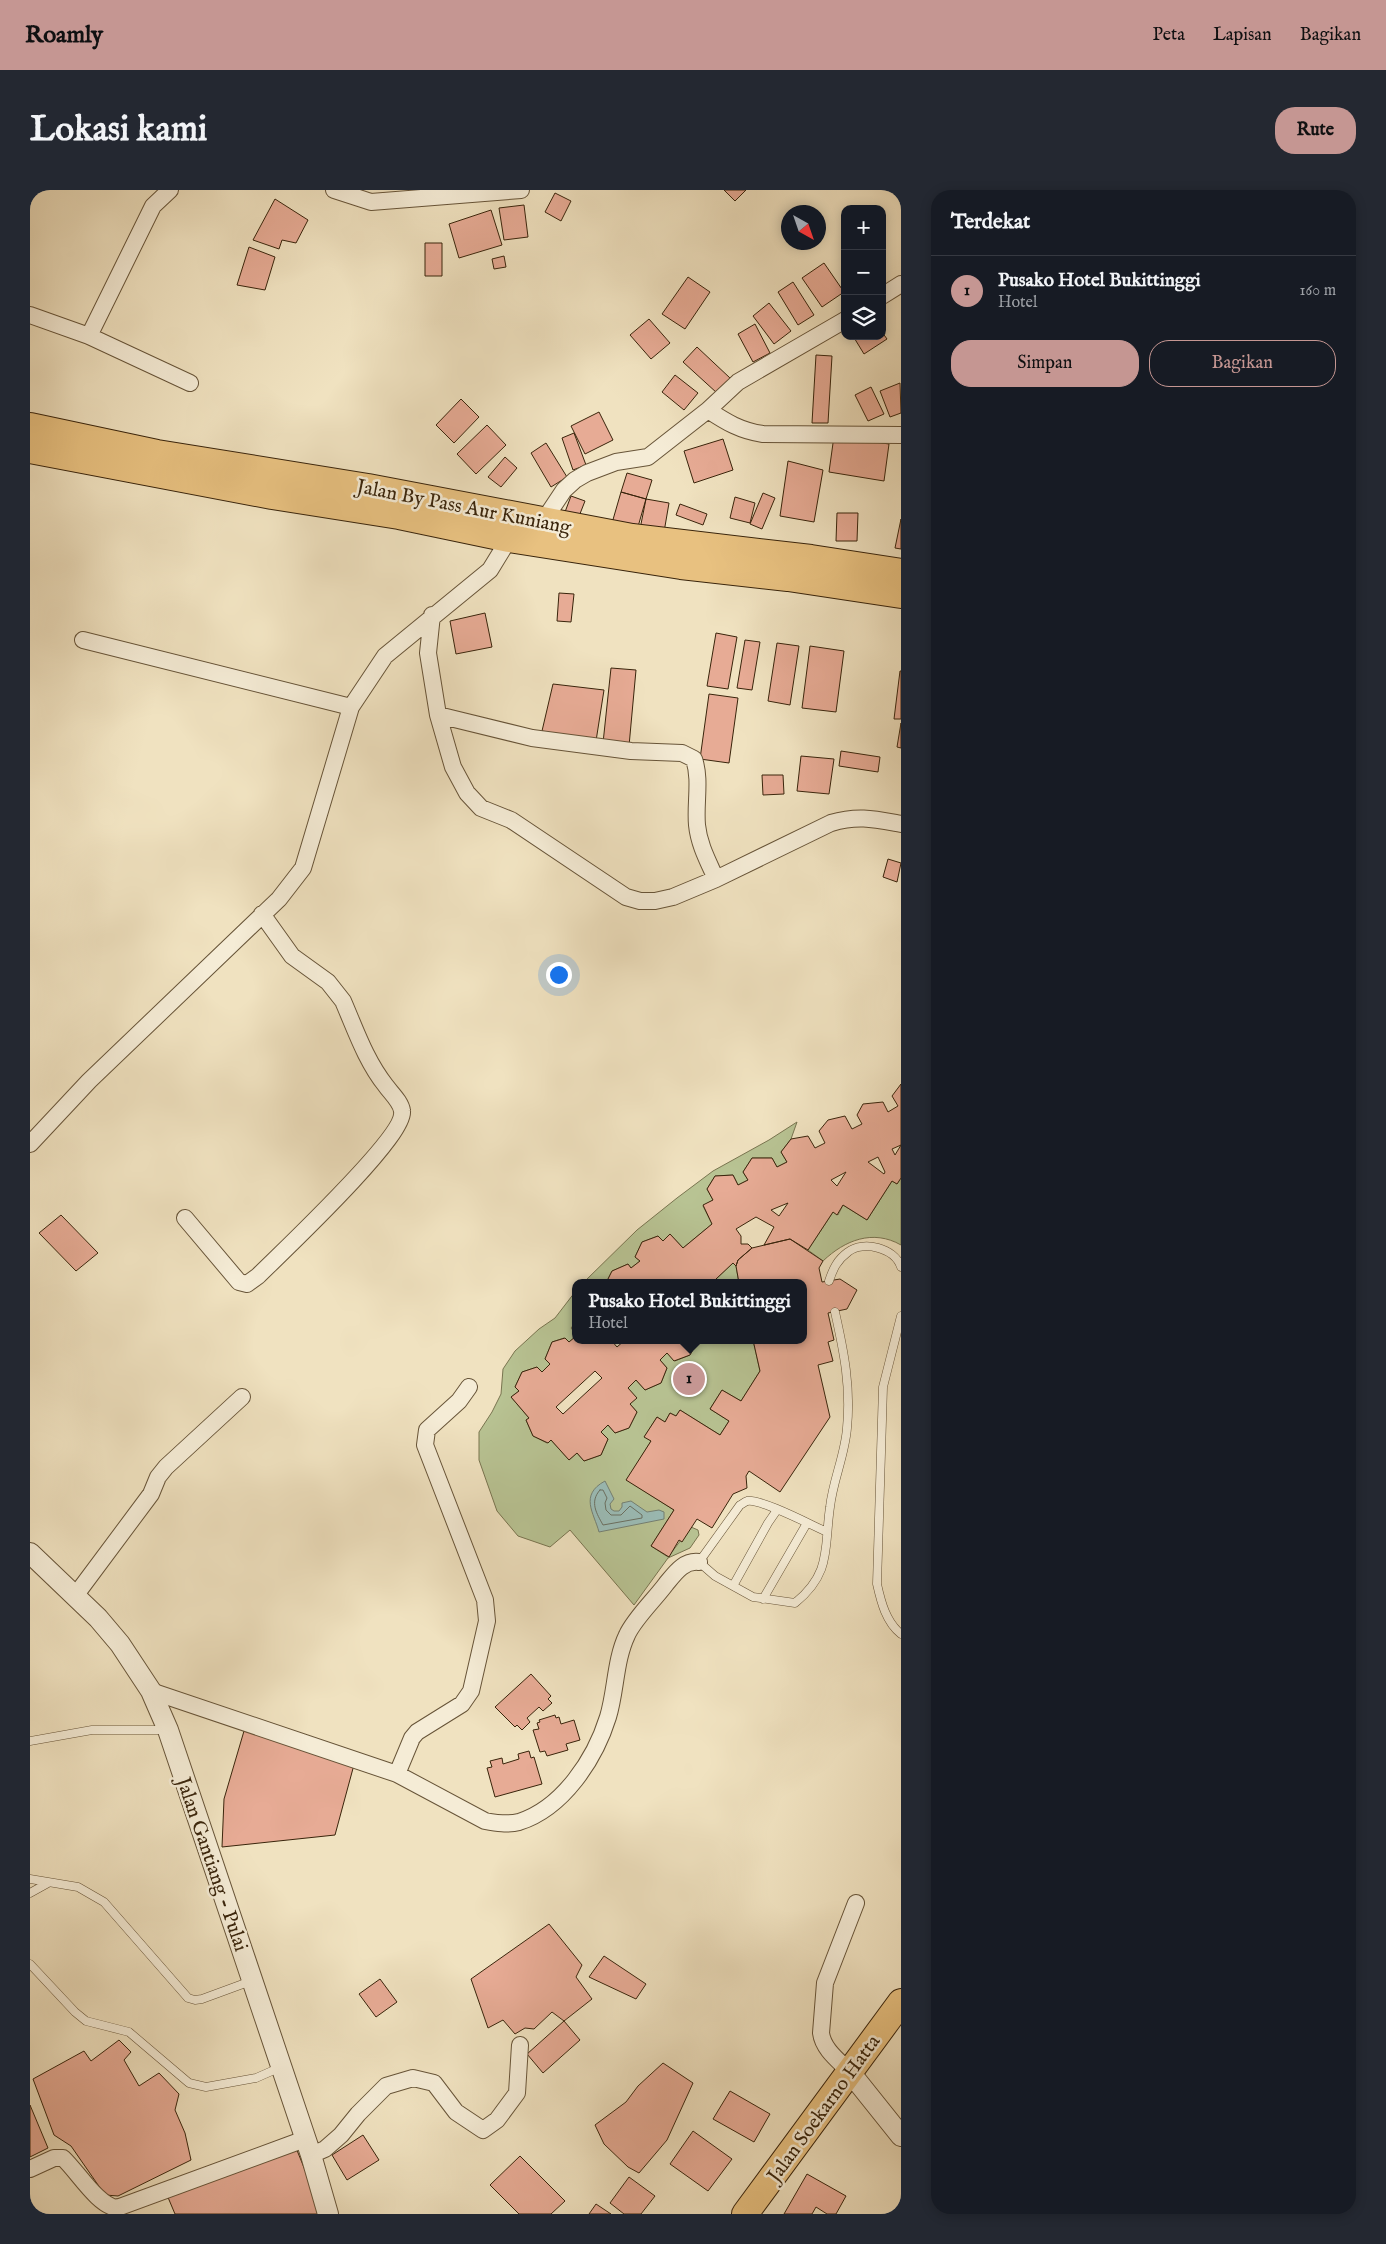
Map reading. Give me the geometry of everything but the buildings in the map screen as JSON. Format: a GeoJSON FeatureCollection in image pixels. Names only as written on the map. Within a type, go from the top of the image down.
{"type":"FeatureCollection","features":[{"type":"Feature","properties":{"kind":"highway","name":"Jalan By Pass Aur Kuniang"},"geometry":{"type":"LineString","coordinates":[[30,426],[157,453],[224,474]]}},
{"type":"Feature","properties":{"kind":"highway","name":"Jalan By Pass Aur Kuniang"},"geometry":{"type":"LineString","coordinates":[[30,450],[224,474],[275,484],[399,516],[508,539],[681,566],[790,567],[901,572]]}},
{"type":"Feature","properties":{"kind":"highway","name":"Jalan By Pass Aur Kuniang"},"geometry":{"type":"LineString","coordinates":[[275,484],[544,520],[790,567],[901,595]]}},
{"type":"Feature","properties":{"kind":"highway","name":"Jalan Soekarno Hatta"},"geometry":{"type":"LineString","coordinates":[[746,2214],[901,2002]]}},
{"type":"Feature","properties":{"kind":"street"},"geometry":{"type":"LineString","coordinates":[[89,336],[153,206],[170,190]]}},
{"type":"Feature","properties":{"kind":"street"},"geometry":{"type":"LineString","coordinates":[[334,190],[371,202],[521,190]]}},
{"type":"Feature","properties":{"kind":"street"},"geometry":{"type":"LineString","coordinates":[[884,295],[901,284]]}},
{"type":"Feature","properties":{"kind":"street"},"geometry":{"type":"LineString","coordinates":[[30,315],[89,336],[190,383]]}},
{"type":"Feature","properties":{"kind":"street"},"geometry":{"type":"LineString","coordinates":[[544,520],[564,490],[575,480],[587,473],[616,462],[648,457],[708,410],[738,382],[841,322]]}},
{"type":"Feature","properties":{"kind":"street"},"geometry":{"type":"LineString","coordinates":[[708,410],[732,426],[755,433],[901,435]]}},
{"type":"Feature","properties":{"kind":"street"},"geometry":{"type":"LineString","coordinates":[[30,1144],[89,1081],[289,888],[303,868],[351,707],[385,656],[490,570],[508,539]]}},
{"type":"Feature","properties":{"kind":"street"},"geometry":{"type":"LineString","coordinates":[[432,616],[428,653],[438,715],[453,767],[467,793],[481,808],[511,820],[626,897],[640,901],[655,901],[673,897],[716,879],[832,823],[848,818],[863,817],[901,824]]}},
{"type":"Feature","properties":{"kind":"street"},"geometry":{"type":"LineString","coordinates":[[83,640],[351,707]]}},
{"type":"Feature","properties":{"kind":"street"},"geometry":{"type":"LineString","coordinates":[[438,715],[532,738],[631,751],[682,753],[694,760],[697,768],[697,823],[700,844],[716,879]]}},
{"type":"Feature","properties":{"kind":"street"},"geometry":{"type":"LineString","coordinates":[[185,1218],[239,1282],[247,1284],[258,1276],[326,1210],[383,1146],[401,1120],[402,1112],[399,1103],[373,1070],[344,1001],[337,991],[292,956],[262,914]]}},
{"type":"Feature","properties":{"kind":"street"},"geometry":{"type":"LineString","coordinates":[[397,1774],[412,1738],[417,1732],[462,1704],[468,1698],[488,1621],[486,1600],[425,1445],[427,1430],[459,1401],[469,1386]]}},
{"type":"Feature","properties":{"kind":"street"},"geometry":{"type":"LineString","coordinates":[[75,1596],[151,1494],[158,1478],[166,1467],[242,1397]]}},
{"type":"Feature","properties":{"kind":"street","name":"Jalan Gantiang - Pulai"},"geometry":{"type":"LineString","coordinates":[[30,1553],[98,1618],[120,1644],[151,1691],[168,1730],[253,1980],[328,2214]]}},
{"type":"Feature","properties":{"kind":"street"},"geometry":{"type":"LineString","coordinates":[[151,1691],[397,1774],[485,1821],[517,1822],[532,1816],[556,1800],[578,1776],[597,1745],[608,1717],[627,1635],[679,1568],[693,1561],[699,1562]]}},
{"type":"Feature","properties":{"kind":"street"},"geometry":{"type":"LineString","coordinates":[[856,1903],[825,1983],[822,2042],[849,2071],[901,2136]]}},
{"type":"Feature","properties":{"kind":"street"},"geometry":{"type":"LineString","coordinates":[[30,2169],[54,2158],[63,2158],[100,2199],[109,2207],[118,2208],[308,2147],[324,2149],[341,2135],[358,2114],[386,2086],[412,2078],[434,2083],[456,2112],[483,2130],[497,2120],[517,2094],[520,2045]]}},
{"type":"Feature","properties":{"kind":"lane"},"geometry":{"type":"LineString","coordinates":[[829,1281],[834,1265],[849,1250],[869,1246],[885,1250],[900,1263],[901,1267]]}},
{"type":"Feature","properties":{"kind":"lane"},"geometry":{"type":"LineString","coordinates":[[827,1532],[778,1510],[756,1502],[747,1501],[740,1505],[699,1562],[715,1576],[753,1597],[795,1603],[808,1593],[820,1574],[827,1550],[830,1505],[848,1429],[848,1372],[835,1312]]}},
{"type":"Feature","properties":{"kind":"lane"},"geometry":{"type":"LineString","coordinates":[[901,1316],[883,1386],[877,1584],[882,1606],[896,1630],[901,1634]]}},
{"type":"Feature","properties":{"kind":"lane"},"geometry":{"type":"LineString","coordinates":[[733,1586],[768,1523],[778,1510]]}},
{"type":"Feature","properties":{"kind":"lane"},"geometry":{"type":"LineString","coordinates":[[763,1598],[807,1523]]}},
{"type":"Feature","properties":{"kind":"lane"},"geometry":{"type":"LineString","coordinates":[[30,1741],[92,1730],[168,1730]]}},
{"type":"Feature","properties":{"kind":"lane"},"geometry":{"type":"LineString","coordinates":[[30,1879],[78,1887],[104,1902],[188,1998],[202,1999],[253,1980]]}},
{"type":"Feature","properties":{"kind":"lane"},"geometry":{"type":"LineString","coordinates":[[30,1893],[48,1883]]}},
{"type":"Feature","properties":{"kind":"lane"},"geometry":{"type":"LineString","coordinates":[[30,1964],[75,2012],[86,2021],[129,2032],[189,2083],[206,2087],[256,2078],[281,2068]]}},
{"type":"Feature","properties":{"kind":"green space"},"geometry":{"type":"Polygon","coordinates":[[[797,1122],[791,1139],[781,1152],[787,1162],[777,1167],[772,1158],[752,1158],[743,1172],[748,1180],[738,1185],[733,1175],[715,1176],[707,1189],[713,1200],[703,1206],[712,1224],[683,1248],[670,1234],[663,1241],[658,1236],[642,1242],[635,1257],[640,1261],[631,1268],[628,1264],[612,1271],[608,1279],[587,1279],[637,1230],[677,1198],[713,1171],[797,1122]]]}},
{"type":"Feature","properties":{"kind":"green space"},"geometry":{"type":"Polygon","coordinates":[[[901,1178],[901,1245],[891,1240],[880,1238],[860,1239],[841,1247],[823,1261],[808,1250],[833,1212],[838,1215],[843,1205],[867,1220],[892,1181],[897,1184],[901,1178]]]}},
{"type":"Feature","properties":{"kind":"green space"},"geometry":{"type":"Polygon","coordinates":[[[733,1263],[736,1266],[738,1279],[716,1279],[733,1263]]]}},
{"type":"Feature","properties":{"kind":"green space"},"geometry":{"type":"Polygon","coordinates":[[[572,1296],[572,1340],[569,1342],[564,1338],[552,1342],[545,1359],[550,1364],[542,1372],[537,1367],[522,1372],[515,1387],[519,1391],[511,1397],[529,1418],[526,1420],[533,1436],[547,1443],[551,1440],[569,1460],[577,1453],[584,1461],[601,1455],[608,1439],[601,1432],[608,1425],[615,1433],[629,1428],[637,1412],[630,1404],[628,1388],[636,1380],[645,1390],[661,1383],[667,1368],[660,1360],[667,1353],[675,1361],[690,1355],[696,1344],[754,1344],[760,1371],[741,1401],[722,1390],[710,1409],[729,1421],[720,1435],[680,1410],[676,1416],[670,1413],[665,1422],[657,1417],[645,1436],[651,1441],[627,1480],[674,1510],[651,1546],[668,1557],[691,1527],[698,1530],[699,1535],[690,1548],[668,1558],[634,1605],[570,1530],[550,1547],[518,1536],[497,1511],[479,1460],[479,1432],[501,1394],[503,1369],[515,1351],[539,1329],[555,1318],[572,1296]]]}},
{"type":"Feature","properties":{"kind":"water"},"geometry":{"type":"Polygon","coordinates":[[[605,1481],[614,1499],[610,1504],[611,1509],[614,1511],[619,1511],[622,1503],[631,1501],[647,1512],[659,1510],[664,1512],[664,1519],[599,1532],[590,1505],[590,1498],[597,1486],[605,1481]]]}},
{"type":"Feature","properties":{"kind":"place","name":"Pusako Hotel Bukittinggi"},"geometry":{"type":"Point","coordinates":[689,1379]}}]}
